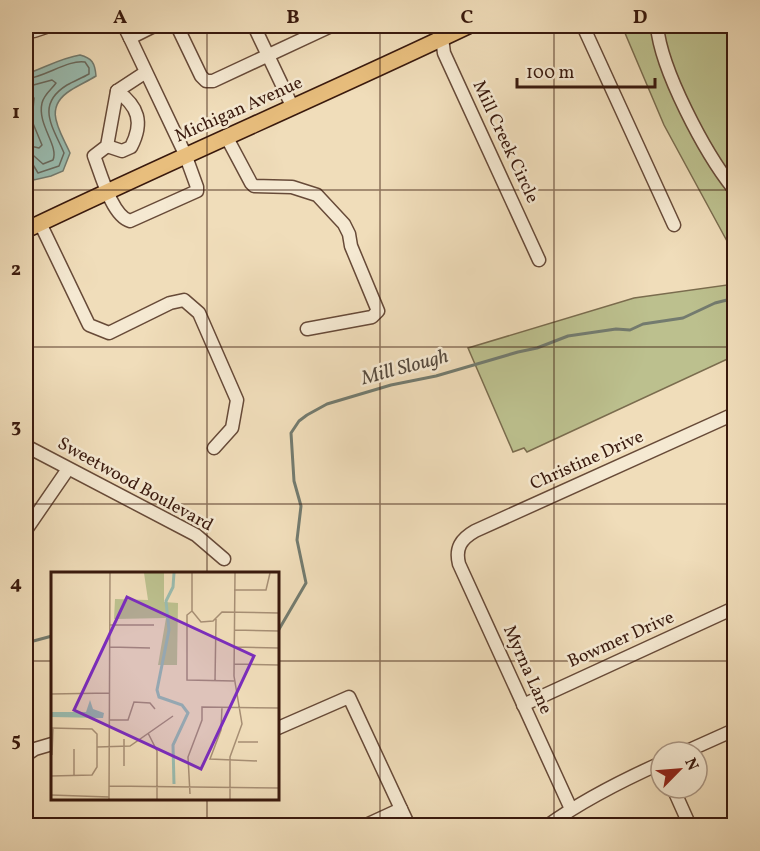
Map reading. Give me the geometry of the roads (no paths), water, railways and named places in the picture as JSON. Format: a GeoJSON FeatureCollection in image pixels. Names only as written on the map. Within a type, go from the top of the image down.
{"type":"FeatureCollection","features":[{"type":"Feature","properties":{"kind":"main road","name":"Michigan Avenue"},"geometry":{"type":"LineString","coordinates":[[26,230],[185,154],[293,108],[439,32],[468,26]]}},
{"type":"Feature","properties":{"kind":"street"},"geometry":{"type":"LineString","coordinates":[[30,26],[37,32],[49,26]]}},
{"type":"Feature","properties":{"kind":"street"},"geometry":{"type":"LineString","coordinates":[[124,26],[130,38],[185,154],[197,191],[130,221],[123,219],[107,191],[94,156],[107,146],[117,91],[146,72]]}},
{"type":"Feature","properties":{"kind":"street"},"geometry":{"type":"LineString","coordinates":[[130,38],[154,26]]}},
{"type":"Feature","properties":{"kind":"street"},"geometry":{"type":"LineString","coordinates":[[177,26],[201,76],[206,81],[213,81],[331,26]]}},
{"type":"Feature","properties":{"kind":"street"},"geometry":{"type":"LineString","coordinates":[[254,26],[293,108]]}},
{"type":"Feature","properties":{"kind":"street"},"geometry":{"type":"LineString","coordinates":[[583,26],[674,225]]}},
{"type":"Feature","properties":{"kind":"street"},"geometry":{"type":"LineString","coordinates":[[657,26],[663,53],[679,93],[708,152],[733,188]]}},
{"type":"Feature","properties":{"kind":"street","name":"Mill Creek Circle"},"geometry":{"type":"LineString","coordinates":[[439,32],[444,53],[539,260]]}},
{"type":"Feature","properties":{"kind":"street"},"geometry":{"type":"LineString","coordinates":[[107,146],[122,151],[131,147],[138,120],[138,115],[130,102],[117,91]]}},
{"type":"Feature","properties":{"kind":"street"},"geometry":{"type":"LineString","coordinates":[[226,136],[254,186],[292,187],[317,195],[344,224],[349,234],[351,246],[378,311],[372,317],[307,328]]}},
{"type":"Feature","properties":{"kind":"street"},"geometry":{"type":"LineString","coordinates":[[40,223],[89,325],[109,333],[170,303],[184,300],[200,313],[237,400],[232,428],[214,448]]}},
{"type":"Feature","properties":{"kind":"street","name":"Christine Drive"},"geometry":{"type":"LineString","coordinates":[[459,545],[466,536],[475,531],[735,414]]}},
{"type":"Feature","properties":{"kind":"street","name":"Sweetwood Boulevard"},"geometry":{"type":"LineString","coordinates":[[26,446],[196,535],[224,559]]}},
{"type":"Feature","properties":{"kind":"street"},"geometry":{"type":"LineString","coordinates":[[26,530],[68,469]]}},
{"type":"Feature","properties":{"kind":"street","name":"Myrna Lane"},"geometry":{"type":"LineString","coordinates":[[459,545],[457,555],[459,564],[571,809]]}},
{"type":"Feature","properties":{"kind":"street","name":"Bowmer Drive"},"geometry":{"type":"LineString","coordinates":[[523,705],[735,608]]}},
{"type":"Feature","properties":{"kind":"street"},"geometry":{"type":"LineString","coordinates":[[279,728],[349,697],[409,825]]}},
{"type":"Feature","properties":{"kind":"street"},"geometry":{"type":"LineString","coordinates":[[709,741],[735,730]]}},
{"type":"Feature","properties":{"kind":"street"},"geometry":{"type":"LineString","coordinates":[[26,755],[51,744]]}},
{"type":"Feature","properties":{"kind":"street"},"geometry":{"type":"LineString","coordinates":[[547,825],[607,788],[649,769]]}},
{"type":"Feature","properties":{"kind":"street"},"geometry":{"type":"LineString","coordinates":[[679,800],[690,825]]}},
{"type":"Feature","properties":{"kind":"street"},"geometry":{"type":"LineString","coordinates":[[364,825],[401,809]]}},
{"type":"Feature","properties":{"kind":"water"},"geometry":{"type":"Polygon","coordinates":[[[80,55],[92,62],[96,76],[62,97],[55,112],[58,128],[70,153],[63,171],[34,180],[26,162],[26,74],[80,55]]]}},
{"type":"Feature","properties":{"kind":"waterway","name":"Mill Slough"},"geometry":{"type":"LineString","coordinates":[[279,629],[306,583],[297,540],[301,506],[294,481],[291,433],[299,421],[307,415],[327,404],[391,385],[436,376],[537,348],[568,336],[616,329],[630,330],[643,324],[683,318],[727,300],[734,294]]}},
{"type":"Feature","properties":{"kind":"waterway","name":"Mill Slough"},"geometry":{"type":"LineString","coordinates":[[26,643],[51,636]]}}]}
